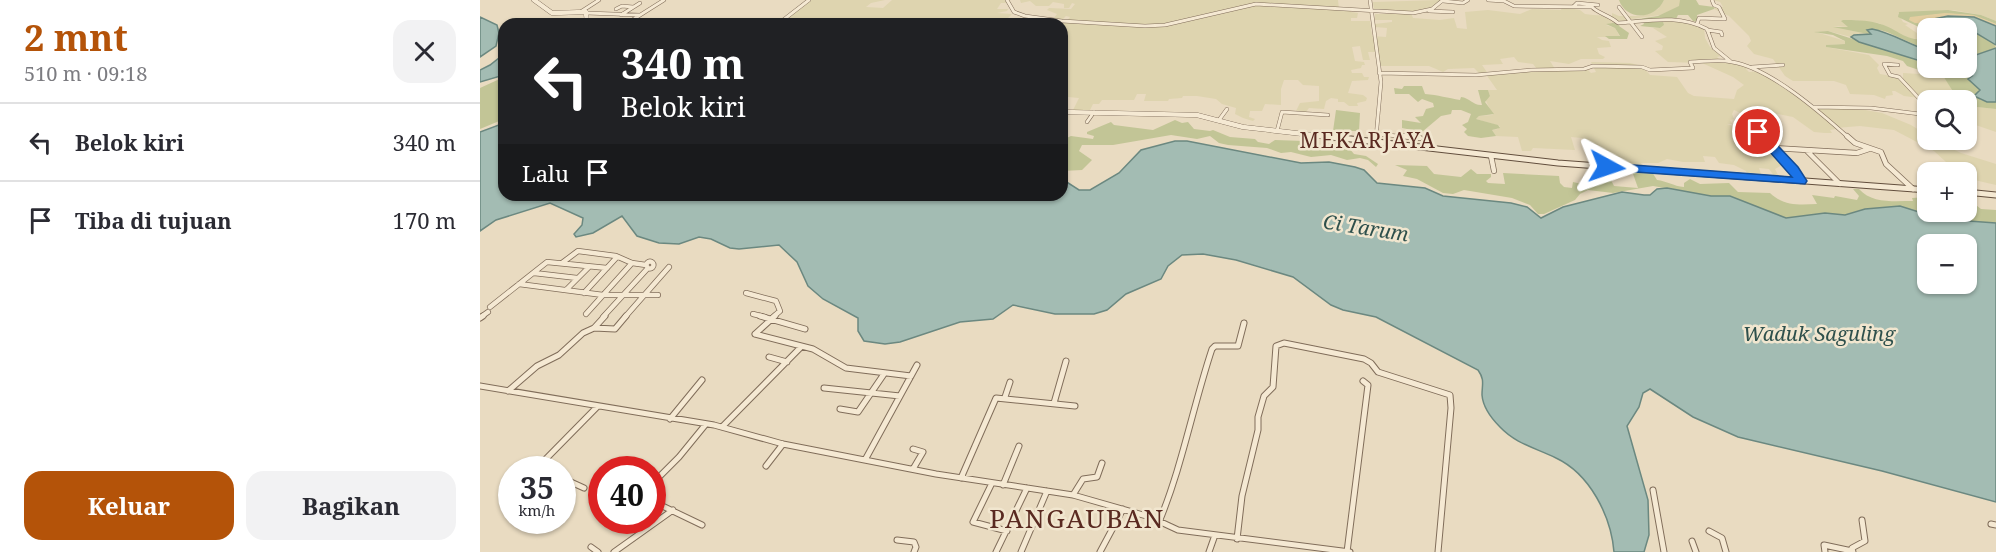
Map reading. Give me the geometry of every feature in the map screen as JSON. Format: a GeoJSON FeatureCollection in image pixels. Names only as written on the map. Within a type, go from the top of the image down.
{"type":"FeatureCollection","features":[{"type":"Feature","properties":{"kind":"street"},"geometry":{"type":"LineString","coordinates":[[534,0],[552,13],[640,15]]}},
{"type":"Feature","properties":{"kind":"street"},"geometry":{"type":"LineString","coordinates":[[582,12],[599,0]]}},
{"type":"Feature","properties":{"kind":"street"},"geometry":{"type":"LineString","coordinates":[[635,18],[664,0]]}},
{"type":"Feature","properties":{"kind":"street"},"geometry":{"type":"LineString","coordinates":[[786,18],[809,0]]}},
{"type":"Feature","properties":{"kind":"street"},"geometry":{"type":"LineString","coordinates":[[1006,0],[1014,12],[1040,18]]}},
{"type":"Feature","properties":{"kind":"street"},"geometry":{"type":"LineString","coordinates":[[1370,0],[1381,88],[1376,142]]}},
{"type":"Feature","properties":{"kind":"street"},"geometry":{"type":"LineString","coordinates":[[1427,10],[1443,1],[1463,3],[1468,0]]}},
{"type":"Feature","properties":{"kind":"street"},"geometry":{"type":"LineString","coordinates":[[1488,0],[1505,1],[1514,6],[1592,8],[1597,12],[1607,14],[1615,22],[1661,19],[1697,24],[1707,30],[1721,32],[1722,35]]}},
{"type":"Feature","properties":{"kind":"street"},"geometry":{"type":"LineString","coordinates":[[1697,24],[1701,18],[1725,19],[1719,7],[1714,5],[1712,0]]}},
{"type":"Feature","properties":{"kind":"street"},"geometry":{"type":"LineString","coordinates":[[621,15],[640,3]]}},
{"type":"Feature","properties":{"kind":"street"},"geometry":{"type":"LineString","coordinates":[[1574,6],[1577,3],[1598,5]]}},
{"type":"Feature","properties":{"kind":"street"},"geometry":{"type":"LineString","coordinates":[[1068,21],[1165,25],[1257,4],[1407,13],[1439,9],[1454,12]]}},
{"type":"Feature","properties":{"kind":"street"},"geometry":{"type":"LineString","coordinates":[[579,6],[584,18]]}},
{"type":"Feature","properties":{"kind":"street"},"geometry":{"type":"LineString","coordinates":[[616,9],[622,6],[633,7]]}},
{"type":"Feature","properties":{"kind":"street"},"geometry":{"type":"LineString","coordinates":[[1619,7],[1642,37]]}},
{"type":"Feature","properties":{"kind":"street"},"geometry":{"type":"LineString","coordinates":[[1707,30],[1706,36],[1711,46],[1730,61]]}},
{"type":"Feature","properties":{"kind":"street"},"geometry":{"type":"LineString","coordinates":[[1379,73],[1476,75],[1531,69],[1584,69],[1603,66],[1684,70],[1693,68],[1690,62],[1730,61],[1752,67],[1814,107],[1855,143],[1881,152],[1886,164],[1913,189]]}},
{"type":"Feature","properties":{"kind":"street"},"geometry":{"type":"LineString","coordinates":[[1898,65],[1884,64],[1890,75],[1900,77],[1917,96]]}},
{"type":"Feature","properties":{"kind":"street"},"geometry":{"type":"LineString","coordinates":[[1752,67],[1783,65]]}},
{"type":"Feature","properties":{"kind":"street"},"geometry":{"type":"LineString","coordinates":[[1814,107],[1836,105],[1917,113]]}},
{"type":"Feature","properties":{"kind":"street"},"geometry":{"type":"LineString","coordinates":[[1219,120],[1227,109]]}},
{"type":"Feature","properties":{"kind":"street"},"geometry":{"type":"LineString","coordinates":[[1068,111],[1186,114],[1241,127],[1491,156],[1917,189]]}},
{"type":"Feature","properties":{"kind":"street"},"geometry":{"type":"LineString","coordinates":[[1087,122],[1094,112]]}},
{"type":"Feature","properties":{"kind":"street"},"geometry":{"type":"LineString","coordinates":[[1277,131],[1283,112],[1328,115]]}},
{"type":"Feature","properties":{"kind":"street"},"geometry":{"type":"LineString","coordinates":[[1752,126],[1794,169],[1801,181]]}},
{"type":"Feature","properties":{"kind":"street"},"geometry":{"type":"LineString","coordinates":[[1377,134],[1420,138]]}},
{"type":"Feature","properties":{"kind":"street"},"geometry":{"type":"LineString","coordinates":[[1774,148],[1857,153],[1872,149]]}},
{"type":"Feature","properties":{"kind":"street"},"geometry":{"type":"LineString","coordinates":[[1807,151],[1840,184]]}},
{"type":"Feature","properties":{"kind":"street"},"geometry":{"type":"LineString","coordinates":[[1491,156],[1494,171]]}},
{"type":"Feature","properties":{"kind":"street"},"geometry":{"type":"LineString","coordinates":[[1977,193],[1996,195]]}},
{"type":"Feature","properties":{"kind":"street"},"geometry":{"type":"LineString","coordinates":[[561,264],[578,251],[617,257],[647,266]]}},
{"type":"Feature","properties":{"kind":"street"},"geometry":{"type":"LineString","coordinates":[[585,293],[617,257]]}},
{"type":"Feature","properties":{"kind":"street"},"geometry":{"type":"LineString","coordinates":[[480,318],[547,262],[607,268]]}},
{"type":"Feature","properties":{"kind":"street"},"geometry":{"type":"LineString","coordinates":[[508,391],[537,366],[559,355],[583,333],[594,328],[652,262],[655,262],[655,265],[669,267],[615,329],[594,328]]}},
{"type":"Feature","properties":{"kind":"street"},"geometry":{"type":"LineString","coordinates":[[586,314],[632,263]]}},
{"type":"Feature","properties":{"kind":"street"},"geometry":{"type":"LineString","coordinates":[[566,290],[589,267]]}},
{"type":"Feature","properties":{"kind":"street"},"geometry":{"type":"LineString","coordinates":[[534,273],[578,278]]}},
{"type":"Feature","properties":{"kind":"street"},"geometry":{"type":"LineString","coordinates":[[519,284],[622,297],[658,296]]}},
{"type":"Feature","properties":{"kind":"street"},"geometry":{"type":"LineString","coordinates":[[746,292],[776,301],[780,311],[755,334],[813,349],[841,367],[911,376]]}},
{"type":"Feature","properties":{"kind":"street"},"geometry":{"type":"LineString","coordinates":[[753,314],[805,329]]}},
{"type":"Feature","properties":{"kind":"street"},"geometry":{"type":"LineString","coordinates":[[1159,522],[1169,498],[1186,429],[1212,349],[1215,346],[1238,346],[1244,323]]}},
{"type":"Feature","properties":{"kind":"street"},"geometry":{"type":"LineString","coordinates":[[1237,538],[1242,496],[1258,430],[1258,417],[1264,396],[1273,387],[1276,346],[1284,343],[1364,359],[1371,363],[1378,372],[1450,395],[1451,408],[1437,552]]}},
{"type":"Feature","properties":{"kind":"street"},"geometry":{"type":"LineString","coordinates":[[722,427],[801,347]]}},
{"type":"Feature","properties":{"kind":"street"},"geometry":{"type":"LineString","coordinates":[[769,357],[787,362]]}},
{"type":"Feature","properties":{"kind":"street"},"geometry":{"type":"LineString","coordinates":[[1054,403],[1066,361]]}},
{"type":"Feature","properties":{"kind":"street"},"geometry":{"type":"LineString","coordinates":[[865,460],[917,365]]}},
{"type":"Feature","properties":{"kind":"street"},"geometry":{"type":"LineString","coordinates":[[840,409],[858,412],[884,374]]}},
{"type":"Feature","properties":{"kind":"street"},"geometry":{"type":"LineString","coordinates":[[670,419],[702,380]]}},
{"type":"Feature","properties":{"kind":"street"},"geometry":{"type":"LineString","coordinates":[[481,388],[706,424],[783,444],[913,470],[1073,495],[1123,508],[1171,529],[1349,552],[1368,385],[1363,381]]}},
{"type":"Feature","properties":{"kind":"street"},"geometry":{"type":"LineString","coordinates":[[1005,397],[1011,382]]}},
{"type":"Feature","properties":{"kind":"street"},"geometry":{"type":"LineString","coordinates":[[824,388],[900,396]]}},
{"type":"Feature","properties":{"kind":"street"},"geometry":{"type":"LineString","coordinates":[[961,478],[995,399],[1005,397],[1075,406]]}},
{"type":"Feature","properties":{"kind":"street"},"geometry":{"type":"LineString","coordinates":[[550,456],[597,406]]}},
{"type":"Feature","properties":{"kind":"street"},"geometry":{"type":"LineString","coordinates":[[666,470],[680,457],[706,424]]}},
{"type":"Feature","properties":{"kind":"street"},"geometry":{"type":"LineString","coordinates":[[766,466],[783,444]]}},
{"type":"Feature","properties":{"kind":"street"},"geometry":{"type":"LineString","coordinates":[[1003,485],[1018,446]]}},
{"type":"Feature","properties":{"kind":"street"},"geometry":{"type":"LineString","coordinates":[[913,449],[923,452],[913,470]]}},
{"type":"Feature","properties":{"kind":"street"},"geometry":{"type":"LineString","coordinates":[[1073,495],[1083,479],[1097,477],[1102,463]]}},
{"type":"Feature","properties":{"kind":"street"},"geometry":{"type":"LineString","coordinates":[[992,483],[973,522],[1007,531]]}},
{"type":"Feature","properties":{"kind":"street"},"geometry":{"type":"LineString","coordinates":[[576,484],[584,488]]}},
{"type":"Feature","properties":{"kind":"street"},"geometry":{"type":"LineString","coordinates":[[996,552],[1027,488]]}},
{"type":"Feature","properties":{"kind":"street"},"geometry":{"type":"LineString","coordinates":[[1653,490],[1664,552]]}},
{"type":"Feature","properties":{"kind":"street"},"geometry":{"type":"LineString","coordinates":[[1023,552],[1047,491]]}},
{"type":"Feature","properties":{"kind":"street"},"geometry":{"type":"LineString","coordinates":[[666,507],[702,525]]}},
{"type":"Feature","properties":{"kind":"street"},"geometry":{"type":"LineString","coordinates":[[1100,552],[1123,508]]}},
{"type":"Feature","properties":{"kind":"street"},"geometry":{"type":"LineString","coordinates":[[614,552],[673,510]]}},
{"type":"Feature","properties":{"kind":"street"},"geometry":{"type":"LineString","coordinates":[[1825,552],[1824,545],[1852,551],[1865,541],[1862,520]]}},
{"type":"Feature","properties":{"kind":"street"},"geometry":{"type":"LineString","coordinates":[[1709,531],[1722,538],[1726,552]]}},
{"type":"Feature","properties":{"kind":"street"},"geometry":{"type":"LineString","coordinates":[[1209,552],[1215,535]]}},
{"type":"Feature","properties":{"kind":"street"},"geometry":{"type":"LineString","coordinates":[[897,540],[914,543],[916,547],[914,552]]}},
{"type":"Feature","properties":{"kind":"street"},"geometry":{"type":"LineString","coordinates":[[1692,541],[1696,552]]}},
{"type":"Feature","properties":{"kind":"street"},"geometry":{"type":"LineString","coordinates":[[591,546],[598,552]]}},
{"type":"Feature","properties":{"kind":"shaded area"},"geometry":{"type":"Polygon","coordinates":[[[811,0],[885,0],[871,3],[866,7],[883,8],[892,0],[1006,0],[1007,3],[1001,3],[997,9],[1008,9],[1007,11],[997,13],[1012,14],[1008,18],[787,18],[811,0]]]}},
{"type":"Feature","properties":{"kind":"shaded area"},"geometry":{"type":"Polygon","coordinates":[[[1020,0],[1338,0],[1339,9],[1358,13],[1357,18],[1351,18],[1351,21],[1370,21],[1372,36],[1386,37],[1387,28],[1375,27],[1375,24],[1392,22],[1392,20],[1375,20],[1375,14],[1390,14],[1391,11],[1374,10],[1373,2],[1441,0],[1433,7],[1417,12],[1418,14],[1411,13],[1413,18],[1440,20],[1454,18],[1457,28],[1467,29],[1465,12],[1488,10],[1520,14],[1532,9],[1561,10],[1562,7],[1593,15],[1612,16],[1612,13],[1619,16],[1641,16],[1658,9],[1664,0],[1680,0],[1680,6],[1667,14],[1618,21],[1606,25],[1615,28],[1620,37],[1597,37],[1609,41],[1611,47],[1597,48],[1599,54],[1605,57],[1603,59],[1581,59],[1569,64],[1550,61],[1555,69],[1588,70],[1591,73],[1596,72],[1591,62],[1630,63],[1642,66],[1650,75],[1677,77],[1688,93],[1694,96],[1734,99],[1737,90],[1744,85],[1733,77],[1702,63],[1668,62],[1655,51],[1662,50],[1663,46],[1655,41],[1667,37],[1653,28],[1660,28],[1664,25],[1663,21],[1670,19],[1704,27],[1705,38],[1710,47],[1721,56],[1717,57],[1723,63],[1732,62],[1750,68],[1746,69],[1749,72],[1758,71],[1814,108],[1860,109],[1882,113],[1917,129],[1917,142],[1894,130],[1860,126],[1836,128],[1830,130],[1832,133],[1814,132],[1793,117],[1758,111],[1761,116],[1751,118],[1734,110],[1732,114],[1734,119],[1730,120],[1732,124],[1727,124],[1745,133],[1755,131],[1765,140],[1755,142],[1762,152],[1779,158],[1782,165],[1775,169],[1779,177],[1775,177],[1769,169],[1759,168],[1762,177],[1748,176],[1746,171],[1734,165],[1719,163],[1715,157],[1703,156],[1705,162],[1667,159],[1658,163],[1641,163],[1645,171],[1623,166],[1620,160],[1602,158],[1598,150],[1586,149],[1582,138],[1571,137],[1575,150],[1533,148],[1531,151],[1522,151],[1518,137],[1496,136],[1492,130],[1500,126],[1476,119],[1479,116],[1493,115],[1485,99],[1490,96],[1488,90],[1497,90],[1485,73],[1479,73],[1474,68],[1448,69],[1443,72],[1429,66],[1380,66],[1378,52],[1368,52],[1370,60],[1363,60],[1360,46],[1352,47],[1355,61],[1364,62],[1365,65],[1351,70],[1352,73],[1362,73],[1364,77],[1369,77],[1368,80],[1352,81],[1348,93],[1363,95],[1367,98],[1366,101],[1357,103],[1358,106],[1349,106],[1344,102],[1338,102],[1338,99],[1331,98],[1326,101],[1324,109],[1309,108],[1306,112],[1296,111],[1300,103],[1319,101],[1319,86],[1303,85],[1298,80],[1284,80],[1281,89],[1281,105],[1265,104],[1262,111],[1250,111],[1249,117],[1255,119],[1253,121],[1235,114],[1236,108],[1222,104],[1216,99],[1197,96],[1183,96],[1168,101],[1144,101],[1146,94],[1137,94],[1134,100],[1102,100],[1099,104],[1093,104],[1090,110],[1073,110],[1079,98],[1068,97],[1068,19],[1070,17],[1054,18],[1057,14],[1047,10],[1049,8],[1071,9],[1075,4],[1072,3],[1069,8],[1064,8],[1064,4],[1053,2],[1049,6],[1036,6],[1030,1],[1021,3],[1020,0]],[[1514,57],[1500,59],[1503,64],[1482,65],[1489,75],[1537,69],[1533,64],[1518,62],[1514,57]]]}},
{"type":"Feature","properties":{"kind":"shaded area"},"geometry":{"type":"Polygon","coordinates":[[[1713,0],[1996,0],[1996,21],[1981,15],[1953,10],[1898,13],[1903,22],[1908,24],[1905,25],[1917,33],[1917,40],[1906,38],[1879,23],[1853,20],[1842,21],[1849,27],[1834,26],[1868,34],[1851,37],[1828,31],[1816,32],[1845,41],[1845,44],[1826,45],[1826,47],[1869,55],[1879,65],[1877,68],[1880,74],[1903,78],[1903,73],[1917,74],[1917,78],[1946,78],[1952,90],[1917,90],[1917,98],[1892,91],[1893,95],[1886,96],[1885,99],[1874,95],[1850,94],[1846,85],[1834,81],[1793,81],[1785,76],[1773,59],[1754,54],[1747,46],[1751,41],[1749,36],[1729,16],[1714,9],[1714,7],[1723,7],[1720,2],[1713,0]]]}},
{"type":"Feature","properties":{"kind":"shaded area"},"geometry":{"type":"Polygon","coordinates":[[[1977,107],[1996,109],[1996,132],[1977,125],[1977,107]]]}},
{"type":"Feature","properties":{"kind":"shaded area"},"geometry":{"type":"Polygon","coordinates":[[[1932,150],[1955,150],[1996,164],[1996,185],[1977,180],[1977,162],[1946,162],[1932,150]]]}},
{"type":"Feature","properties":{"kind":"green space"},"geometry":{"type":"Polygon","coordinates":[[[1619,0],[1664,0],[1660,7],[1648,14],[1634,15],[1623,7],[1619,0]]]}},
{"type":"Feature","properties":{"kind":"green space"},"geometry":{"type":"Polygon","coordinates":[[[1680,0],[1696,0],[1699,5],[1714,7],[1714,9],[1697,15],[1697,22],[1688,15],[1678,15],[1676,19],[1663,21],[1664,25],[1660,28],[1640,26],[1644,24],[1643,22],[1620,24],[1619,26],[1629,33],[1627,39],[1609,39],[1605,36],[1620,36],[1615,28],[1606,24],[1658,16],[1679,6],[1680,0]]]}},
{"type":"Feature","properties":{"kind":"green space"},"geometry":{"type":"Polygon","coordinates":[[[1948,10],[1981,15],[1996,21],[1996,24],[1969,15],[1941,14],[1917,18],[1917,26],[1898,17],[1899,12],[1948,10]]]}},
{"type":"Feature","properties":{"kind":"green space"},"geometry":{"type":"Polygon","coordinates":[[[1860,20],[1884,25],[1907,37],[1917,39],[1917,46],[1880,30],[1868,34],[1833,27],[1848,27],[1841,21],[1860,20]]]}},
{"type":"Feature","properties":{"kind":"green space"},"geometry":{"type":"Polygon","coordinates":[[[1828,31],[1917,60],[1917,69],[1907,66],[1903,61],[1887,56],[1826,47],[1826,45],[1845,44],[1845,41],[1833,35],[1814,32],[1828,31]]]}},
{"type":"Feature","properties":{"kind":"green space"},"geometry":{"type":"Polygon","coordinates":[[[1977,33],[1994,43],[1996,48],[1977,55],[1977,33]]]}},
{"type":"Feature","properties":{"kind":"green space"},"geometry":{"type":"Polygon","coordinates":[[[1944,78],[1973,78],[1974,84],[1980,90],[1980,100],[1996,102],[1996,109],[1977,107],[1977,90],[1952,90],[1944,78]]]}},
{"type":"Feature","properties":{"kind":"green space"},"geometry":{"type":"Polygon","coordinates":[[[498,80],[498,122],[480,129],[480,88],[498,80]]]}},
{"type":"Feature","properties":{"kind":"green space"},"geometry":{"type":"Polygon","coordinates":[[[1404,86],[1422,86],[1425,94],[1460,100],[1461,97],[1479,105],[1482,105],[1478,90],[1488,90],[1490,96],[1485,102],[1494,114],[1479,116],[1476,119],[1498,125],[1500,128],[1492,130],[1496,136],[1481,138],[1468,136],[1464,132],[1467,129],[1462,125],[1468,122],[1471,114],[1461,110],[1452,110],[1451,114],[1441,116],[1422,132],[1402,128],[1402,120],[1421,123],[1415,117],[1423,116],[1426,109],[1434,107],[1433,103],[1422,99],[1418,102],[1409,94],[1395,94],[1394,88],[1402,89],[1404,86]]]}},
{"type":"Feature","properties":{"kind":"green space"},"geometry":{"type":"Polygon","coordinates":[[[1336,110],[1360,113],[1359,131],[1333,131],[1336,110]]]}},
{"type":"Feature","properties":{"kind":"green space"},"geometry":{"type":"Polygon","coordinates":[[[1175,120],[1182,123],[1188,122],[1194,129],[1213,130],[1230,137],[1255,139],[1258,142],[1269,144],[1275,140],[1304,141],[1307,142],[1306,146],[1338,150],[1349,148],[1354,154],[1366,156],[1378,164],[1376,167],[1368,160],[1360,158],[1347,160],[1331,155],[1311,157],[1291,152],[1281,153],[1267,148],[1228,145],[1219,143],[1210,136],[1197,139],[1171,135],[1113,145],[1082,145],[1079,151],[1092,160],[1082,170],[1068,171],[1068,137],[1093,139],[1094,136],[1087,132],[1111,122],[1114,125],[1153,130],[1175,120]]]}},
{"type":"Feature","properties":{"kind":"green space"},"geometry":{"type":"Polygon","coordinates":[[[1395,165],[1427,166],[1434,174],[1461,177],[1471,169],[1477,174],[1491,174],[1486,181],[1488,183],[1505,184],[1503,173],[1559,176],[1560,183],[1564,187],[1572,188],[1573,182],[1586,185],[1602,183],[1598,167],[1605,168],[1614,186],[1638,188],[1632,171],[1652,172],[1657,180],[1684,187],[1684,183],[1690,179],[1700,184],[1729,183],[1738,192],[1770,193],[1781,200],[1797,204],[1817,204],[1812,195],[1857,200],[1859,196],[1853,189],[1859,189],[1870,197],[1884,201],[1913,201],[1912,198],[1917,198],[1917,211],[1900,206],[1865,209],[1845,215],[1825,213],[1786,218],[1730,196],[1711,196],[1653,186],[1613,193],[1588,190],[1575,200],[1544,214],[1538,214],[1530,205],[1512,198],[1464,190],[1453,194],[1443,193],[1417,179],[1403,176],[1407,170],[1395,165]]]}},
{"type":"Feature","properties":{"kind":"green space"},"geometry":{"type":"Polygon","coordinates":[[[1977,206],[1981,209],[1996,210],[1996,223],[1977,222],[1977,206]]]}},
{"type":"Feature","properties":{"kind":"sand"},"geometry":{"type":"Polygon","coordinates":[[[1945,13],[1974,15],[1996,26],[1977,18],[1956,15],[1917,18],[1917,23],[1909,20],[1910,17],[1945,13]]]}},
{"type":"Feature","properties":{"kind":"water"},"geometry":{"type":"Polygon","coordinates":[[[1948,16],[1976,18],[1938,18],[1948,16]]]}},
{"type":"Feature","properties":{"kind":"water"},"geometry":{"type":"Polygon","coordinates":[[[480,17],[497,25],[498,37],[496,46],[480,57],[480,17]]]}},
{"type":"Feature","properties":{"kind":"water"},"geometry":{"type":"Polygon","coordinates":[[[1977,18],[1996,26],[1996,45],[1977,34],[1977,18]]]}},
{"type":"Feature","properties":{"kind":"water"},"geometry":{"type":"Polygon","coordinates":[[[1867,30],[1886,33],[1917,46],[1917,60],[1859,42],[1851,37],[1871,34],[1867,30]]]}},
{"type":"Feature","properties":{"kind":"water"},"geometry":{"type":"Polygon","coordinates":[[[1996,48],[1996,102],[1987,102],[1977,97],[1980,90],[1968,79],[1977,78],[1977,55],[1996,48]]]}},
{"type":"Feature","properties":{"kind":"water"},"geometry":{"type":"Polygon","coordinates":[[[498,59],[498,77],[480,82],[480,70],[498,59]]]}},
{"type":"Feature","properties":{"kind":"water","name":"Waduk Saguling"},"geometry":{"type":"Polygon","coordinates":[[[498,125],[498,201],[1068,201],[1068,183],[1079,190],[1090,190],[1119,173],[1141,150],[1175,141],[1187,141],[1301,163],[1329,162],[1355,167],[1364,170],[1377,183],[1425,188],[1443,196],[1511,203],[1527,207],[1541,218],[1563,207],[1622,192],[1650,195],[1657,189],[1667,188],[1711,196],[1730,196],[1786,218],[1825,213],[1845,215],[1865,209],[1900,206],[1917,211],[1917,222],[1996,223],[1996,502],[1882,471],[1738,437],[1693,417],[1650,389],[1643,393],[1639,407],[1627,426],[1648,500],[1649,535],[1644,552],[1614,552],[1608,524],[1589,485],[1568,465],[1519,442],[1497,424],[1484,404],[1482,379],[1478,370],[1376,317],[1331,305],[1293,277],[1236,260],[1203,254],[1182,255],[1168,266],[1161,279],[1126,294],[1107,310],[1094,314],[1055,314],[1013,305],[993,319],[960,322],[900,342],[885,344],[864,341],[858,331],[858,318],[823,299],[808,286],[797,262],[779,245],[739,249],[699,237],[679,244],[659,243],[637,236],[622,216],[593,233],[576,237],[574,234],[582,225],[583,218],[550,203],[496,220],[480,231],[480,132],[498,125]]]}},
{"type":"Feature","properties":{"kind":"district","name":"MEKARJAYA"},"geometry":{"type":"Point","coordinates":[1368,141]}},
{"type":"Feature","properties":{"kind":"district","name":"PANGAUBAN"},"geometry":{"type":"Point","coordinates":[1077,519]}},
{"type":"Feature","properties":{"kind":"route"},"geometry":{"type":"LineString","coordinates":[[1607,167],[1801,181],[1794,169],[1758,132]]}},
{"type":"Feature","properties":{"kind":"water label","name":"Ci Tarum"},"geometry":{"type":"Point","coordinates":[1366,228]}}]}
